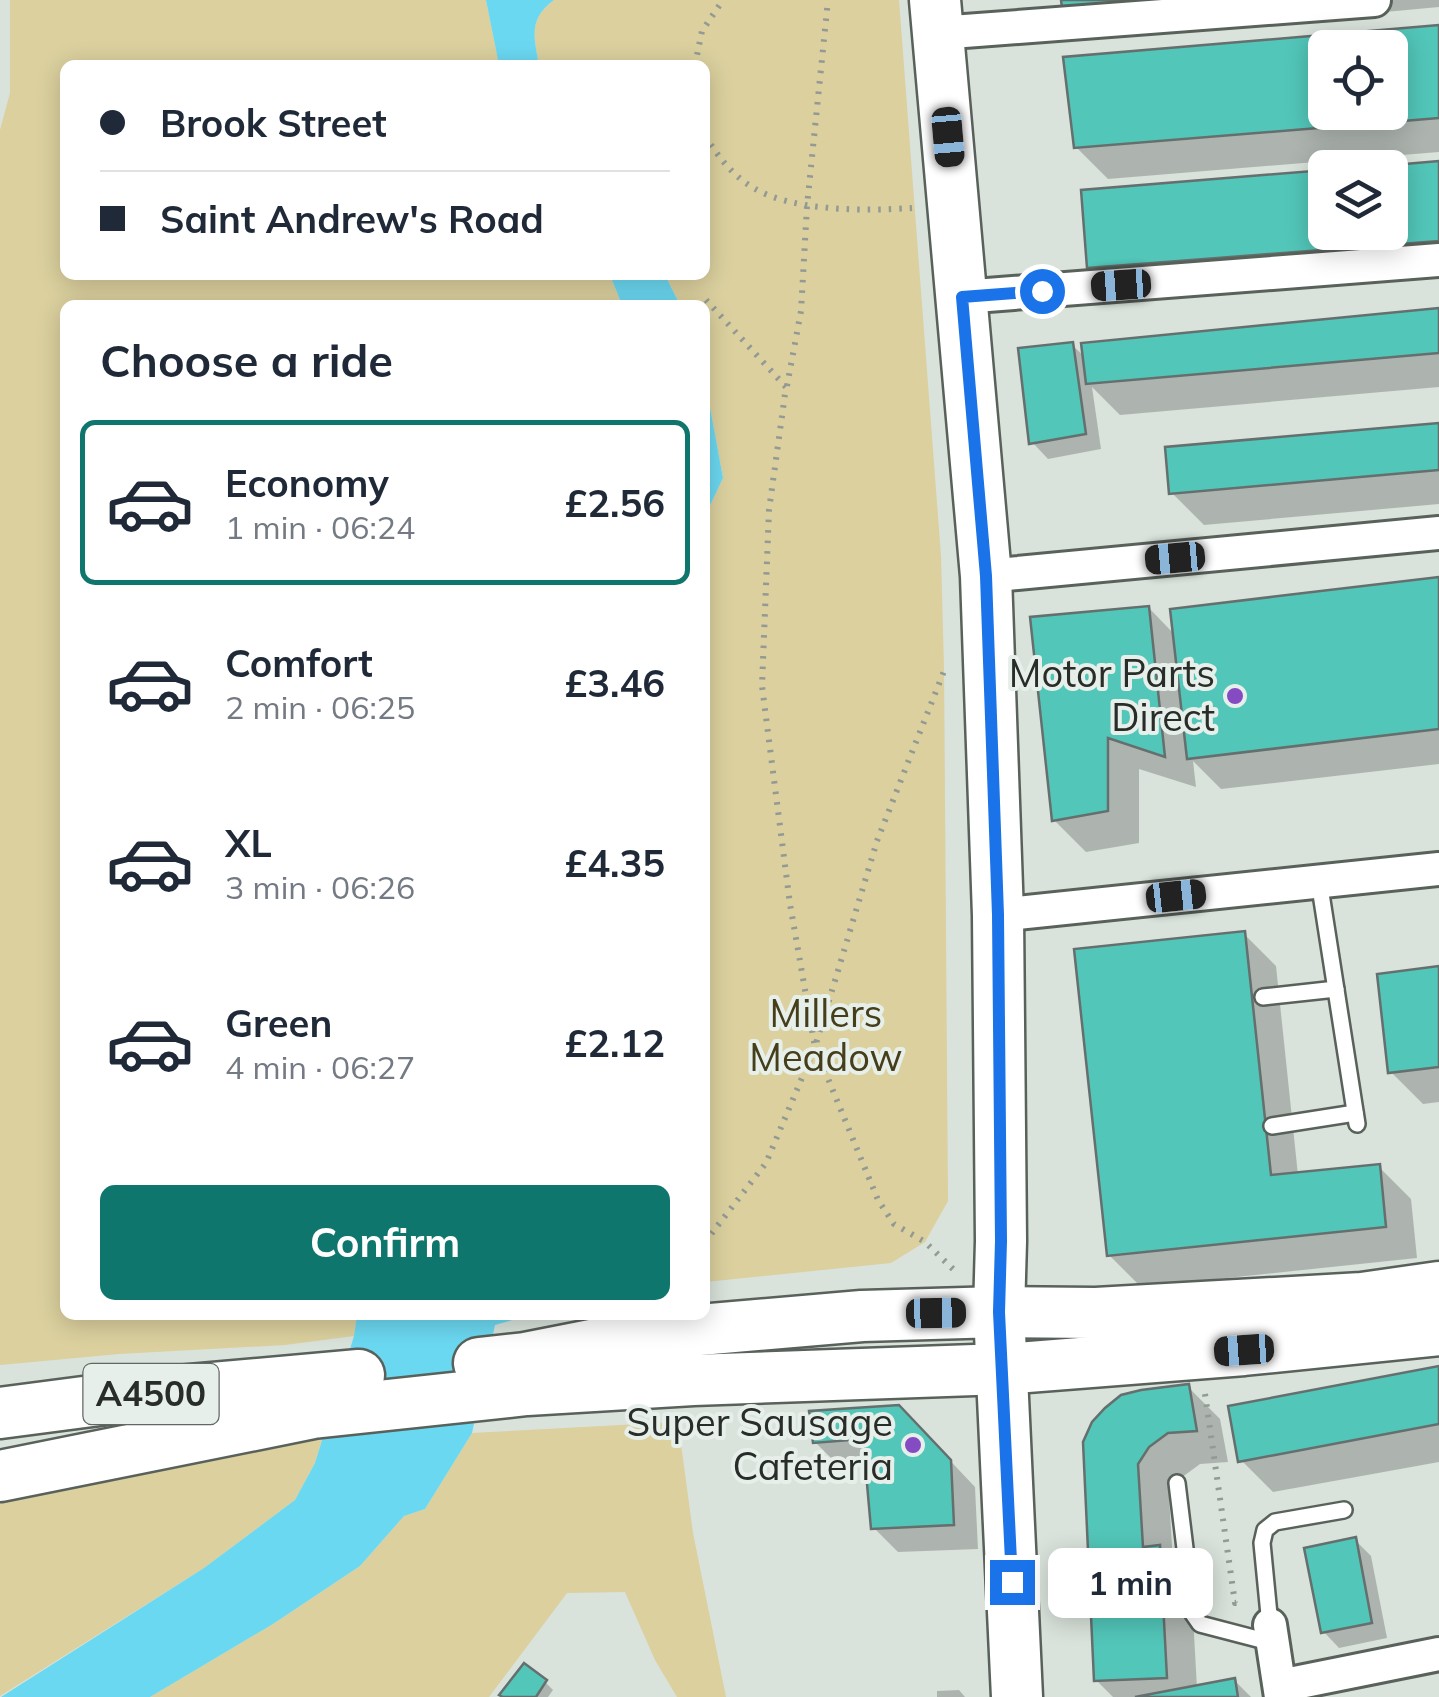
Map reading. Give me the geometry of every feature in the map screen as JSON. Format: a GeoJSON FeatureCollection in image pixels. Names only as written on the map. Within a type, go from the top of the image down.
{"type":"FeatureCollection","features":[{"type":"Feature","properties":{"kind":"main road"},"geometry":{"type":"LineString","coordinates":[[937,16],[986,576],[998,915],[999,1312],[1017,1697]]}},
{"type":"Feature","properties":{"kind":"main road","name":"A4500"},"geometry":{"type":"LineString","coordinates":[[526,1374],[642,1334],[888,1314],[1096,1313],[1283,1303],[1362,1298],[1439,1286]]}},
{"type":"Feature","properties":{"kind":"main road","name":"A4500"},"geometry":{"type":"LineString","coordinates":[[0,1412],[145,1394],[308,1396],[526,1374],[693,1380],[1002,1369],[1439,1330]]}},
{"type":"Feature","properties":{"kind":"main road","name":"A4500"},"geometry":{"type":"LineString","coordinates":[[0,1476],[308,1396]]}},
{"type":"Feature","properties":{"kind":"street"},"geometry":{"type":"LineString","coordinates":[[937,16],[1374,0]]}},
{"type":"Feature","properties":{"kind":"street"},"geometry":{"type":"LineString","coordinates":[[962,297],[1439,260]]}},
{"type":"Feature","properties":{"kind":"street"},"geometry":{"type":"LineString","coordinates":[[986,576],[1439,532]]}},
{"type":"Feature","properties":{"kind":"street"},"geometry":{"type":"LineString","coordinates":[[998,915],[1439,868]]}},
{"type":"Feature","properties":{"kind":"street"},"geometry":{"type":"LineString","coordinates":[[1270,1622],[1281,1692],[1439,1654]]}},
{"type":"Feature","properties":{"kind":"lane"},"geometry":{"type":"LineString","coordinates":[[1272,1126],[1356,1118],[1319,881]]}},
{"type":"Feature","properties":{"kind":"lane"},"geometry":{"type":"LineString","coordinates":[[1263,997],[1336,989]]}},
{"type":"Feature","properties":{"kind":"lane"},"geometry":{"type":"LineString","coordinates":[[1177,1483],[1193,1614],[1200,1624],[1270,1622],[1264,1530],[1275,1522],[1344,1510]]}},
{"type":"Feature","properties":{"kind":"path"},"geometry":{"type":"LineString","coordinates":[[696,60],[702,31],[723,0]]}},
{"type":"Feature","properties":{"kind":"path"},"geometry":{"type":"LineString","coordinates":[[828,0],[801,311],[768,510],[762,686],[790,904],[815,1047],[878,1200],[894,1224],[925,1242],[999,1312]]}},
{"type":"Feature","properties":{"kind":"path"},"geometry":{"type":"LineString","coordinates":[[710,143],[727,167],[751,187],[808,206],[954,206]]}},
{"type":"Feature","properties":{"kind":"path"},"geometry":{"type":"LineString","coordinates":[[710,304],[786,387]]}},
{"type":"Feature","properties":{"kind":"path"},"geometry":{"type":"LineString","coordinates":[[710,1236],[766,1164],[815,1047],[876,841],[944,669]]}},
{"type":"Feature","properties":{"kind":"path"},"geometry":{"type":"LineString","coordinates":[[1199,1353],[1235,1603],[1270,1622]]}},
{"type":"Feature","properties":{"kind":"green space"},"geometry":{"type":"Polygon","coordinates":[[[10,0],[486,0],[498,60],[60,60],[60,280],[612,280],[620,300],[60,300],[60,1320],[356,1320],[354,1336],[285,1345],[0,1365],[0,130],[10,93],[10,0]]]}},
{"type":"Feature","properties":{"kind":"green space","name":"Millers Meadow"},"geometry":{"type":"Polygon","coordinates":[[[554,0],[899,0],[941,556],[948,1201],[925,1242],[891,1263],[710,1281],[710,505],[723,478],[710,407],[710,300],[678,300],[668,280],[710,280],[710,60],[538,60],[537,22],[554,0]]]}},
{"type":"Feature","properties":{"kind":"green space"},"geometry":{"type":"Polygon","coordinates":[[[678,1422],[693,1533],[726,1697],[677,1697],[655,1660],[625,1592],[567,1593],[489,1697],[150,1697],[273,1624],[360,1566],[404,1516],[425,1509],[472,1433],[678,1422]]]}},
{"type":"Feature","properties":{"kind":"green space"},"geometry":{"type":"Polygon","coordinates":[[[324,1433],[315,1463],[295,1500],[204,1568],[0,1696],[0,1495],[324,1433]]]}},
{"type":"Feature","properties":{"kind":"water"},"geometry":{"type":"Polygon","coordinates":[[[486,0],[554,0],[537,22],[538,60],[498,60],[486,0]]]}},
{"type":"Feature","properties":{"kind":"water"},"geometry":{"type":"Polygon","coordinates":[[[612,280],[668,280],[678,300],[620,300],[612,280]]]}},
{"type":"Feature","properties":{"kind":"water"},"geometry":{"type":"Polygon","coordinates":[[[710,407],[723,478],[710,505],[710,407]]]}},
{"type":"Feature","properties":{"kind":"water"},"geometry":{"type":"Polygon","coordinates":[[[356,1320],[512,1320],[495,1325],[472,1433],[425,1509],[404,1516],[360,1566],[273,1624],[150,1697],[1,1697],[204,1568],[295,1500],[315,1463],[356,1320]]]}},
{"type":"Feature","properties":{"kind":"building"},"geometry":{"type":"Polygon","coordinates":[[[1061,0],[1146,0],[1062,8],[1061,0]]]}},
{"type":"Feature","properties":{"kind":"building"},"geometry":{"type":"Polygon","coordinates":[[[1439,25],[1439,118],[1408,121],[1408,30],[1380,30],[1439,25]]]}},
{"type":"Feature","properties":{"kind":"building"},"geometry":{"type":"Polygon","coordinates":[[[1308,36],[1308,129],[1074,148],[1063,57],[1308,36]]]}},
{"type":"Feature","properties":{"kind":"building"},"geometry":{"type":"Polygon","coordinates":[[[1439,161],[1439,241],[1408,243],[1408,164],[1439,161]]]}},
{"type":"Feature","properties":{"kind":"building"},"geometry":{"type":"Polygon","coordinates":[[[1308,171],[1308,250],[1322,250],[1087,268],[1081,190],[1308,171]]]}},
{"type":"Feature","properties":{"kind":"building"},"geometry":{"type":"Polygon","coordinates":[[[1439,308],[1439,353],[1086,384],[1081,343],[1439,308]]]}},
{"type":"Feature","properties":{"kind":"building"},"geometry":{"type":"Polygon","coordinates":[[[1073,342],[1086,434],[1029,444],[1018,348],[1073,342]]]}},
{"type":"Feature","properties":{"kind":"building"},"geometry":{"type":"Polygon","coordinates":[[[1439,423],[1439,470],[1169,494],[1165,447],[1439,423]]]}},
{"type":"Feature","properties":{"kind":"building"},"geometry":{"type":"Polygon","coordinates":[[[1439,577],[1439,729],[1187,759],[1170,609],[1439,577]]]}},
{"type":"Feature","properties":{"kind":"building"},"geometry":{"type":"Polygon","coordinates":[[[1149,606],[1165,757],[1108,738],[1108,811],[1052,821],[1030,617],[1149,606]]]}},
{"type":"Feature","properties":{"kind":"building"},"geometry":{"type":"Polygon","coordinates":[[[1245,931],[1271,1175],[1380,1164],[1386,1227],[1107,1256],[1074,949],[1245,931]]]}},
{"type":"Feature","properties":{"kind":"building"},"geometry":{"type":"Polygon","coordinates":[[[1439,966],[1439,1067],[1388,1073],[1377,974],[1439,966]]]}},
{"type":"Feature","properties":{"kind":"building"},"geometry":{"type":"Polygon","coordinates":[[[1439,1366],[1439,1424],[1238,1462],[1228,1406],[1439,1366]]]}},
{"type":"Feature","properties":{"kind":"building"},"geometry":{"type":"Polygon","coordinates":[[[1189,1384],[1197,1431],[1168,1433],[1149,1447],[1138,1464],[1143,1547],[1160,1545],[1167,1678],[1094,1681],[1083,1442],[1092,1422],[1121,1395],[1189,1384]]]}},
{"type":"Feature","properties":{"kind":"building"},"geometry":{"type":"Polygon","coordinates":[[[899,1405],[951,1460],[954,1525],[871,1529],[863,1439],[813,1443],[809,1411],[899,1405]]]}},
{"type":"Feature","properties":{"kind":"building"},"geometry":{"type":"Polygon","coordinates":[[[1356,1537],[1372,1623],[1321,1633],[1304,1548],[1356,1537]]]}},
{"type":"Feature","properties":{"kind":"building"},"geometry":{"type":"Polygon","coordinates":[[[524,1663],[547,1680],[536,1697],[499,1695],[524,1663]]]}},
{"type":"Feature","properties":{"kind":"building"},"geometry":{"type":"Polygon","coordinates":[[[1235,1678],[1238,1697],[1135,1697],[1235,1678]]]}},
{"type":"Feature","properties":{"kind":"place","name":"Motor Parts Direct"},"geometry":{"type":"Point","coordinates":[1235,696]}},
{"type":"Feature","properties":{"kind":"place","name":"Super Sausage Cafeteria"},"geometry":{"type":"Point","coordinates":[913,1445]}},
{"type":"Feature","properties":{"kind":"route"},"geometry":{"type":"LineString","coordinates":[[1012,1582],[999,1312],[998,915],[986,576],[962,297],[1042,291]]}}]}
